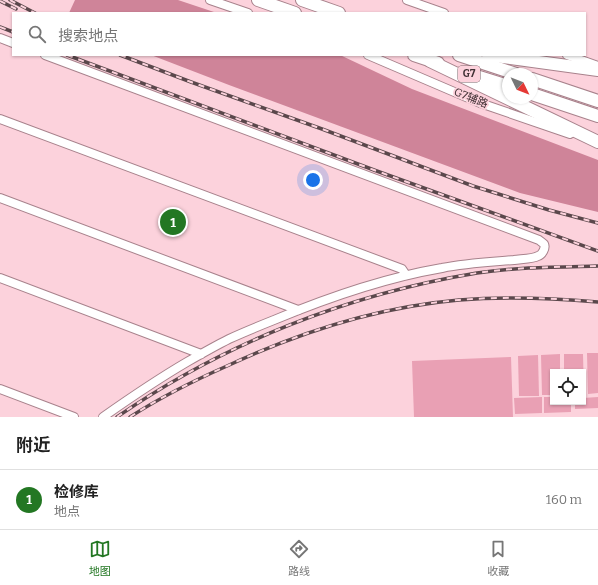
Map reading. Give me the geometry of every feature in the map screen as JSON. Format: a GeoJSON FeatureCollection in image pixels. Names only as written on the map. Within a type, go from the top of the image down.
{"type":"FeatureCollection","features":[{"type":"Feature","properties":{"kind":"highway"},"geometry":{"type":"LineString","coordinates":[[258,0],[292,12]]}},
{"type":"Feature","properties":{"kind":"highway"},"geometry":{"type":"LineString","coordinates":[[302,0],[336,12]]}},
{"type":"Feature","properties":{"kind":"highway","name":"G7"},"geometry":{"type":"LineString","coordinates":[[417,56],[502,84]]}},
{"type":"Feature","properties":{"kind":"highway","name":"G7"},"geometry":{"type":"LineString","coordinates":[[462,56],[502,69]]}},
{"type":"Feature","properties":{"kind":"highway"},"geometry":{"type":"LineString","coordinates":[[495,56],[598,70]]}},
{"type":"Feature","properties":{"kind":"highway"},"geometry":{"type":"LineString","coordinates":[[430,61],[598,143]]}},
{"type":"Feature","properties":{"kind":"highway"},"geometry":{"type":"LineString","coordinates":[[538,81],[598,101]]}},
{"type":"Feature","properties":{"kind":"highway"},"geometry":{"type":"LineString","coordinates":[[538,96],[598,116]]}},
{"type":"Feature","properties":{"kind":"street"},"geometry":{"type":"LineString","coordinates":[[210,0],[245,12]]}},
{"type":"Feature","properties":{"kind":"street"},"geometry":{"type":"LineString","coordinates":[[406,0],[441,12]]}},
{"type":"Feature","properties":{"kind":"street"},"geometry":{"type":"LineString","coordinates":[[0,38],[12,43]]}},
{"type":"Feature","properties":{"kind":"street"},"geometry":{"type":"LineString","coordinates":[[48,56],[539,240],[544,244],[545,248],[539,256],[475,263],[406,275],[364,286],[298,310],[230,338],[141,391],[103,417]]}},
{"type":"Feature","properties":{"kind":"street","name":"G7辅路"},"geometry":{"type":"LineString","coordinates":[[370,56],[480,103],[598,143]]}},
{"type":"Feature","properties":{"kind":"street"},"geometry":{"type":"LineString","coordinates":[[570,56],[598,66]]}},
{"type":"Feature","properties":{"kind":"street"},"geometry":{"type":"LineString","coordinates":[[0,120],[402,269],[406,275]]}},
{"type":"Feature","properties":{"kind":"street"},"geometry":{"type":"LineString","coordinates":[[0,198],[298,310]]}},
{"type":"Feature","properties":{"kind":"street"},"geometry":{"type":"LineString","coordinates":[[0,278],[201,354]]}},
{"type":"Feature","properties":{"kind":"street"},"geometry":{"type":"LineString","coordinates":[[0,389],[74,417]]}},
{"type":"Feature","properties":{"kind":"shaded area"},"geometry":{"type":"Polygon","coordinates":[[[75,0],[178,0],[214,12],[69,12],[75,0]]]}},
{"type":"Feature","properties":{"kind":"shaded area"},"geometry":{"type":"Polygon","coordinates":[[[154,56],[342,56],[412,89],[598,160],[598,212],[520,193],[154,56]]]}},
{"type":"Feature","properties":{"kind":"shaded area"},"geometry":{"type":"Polygon","coordinates":[[[587,353],[598,353],[598,393],[588,394],[587,353]]]}},
{"type":"Feature","properties":{"kind":"shaded area"},"geometry":{"type":"Polygon","coordinates":[[[560,354],[560,369],[550,369],[550,395],[542,395],[541,355],[560,354]]]}},
{"type":"Feature","properties":{"kind":"shaded area"},"geometry":{"type":"Polygon","coordinates":[[[564,354],[583,354],[583,369],[564,369],[564,354]]]}},
{"type":"Feature","properties":{"kind":"shaded area"},"geometry":{"type":"Polygon","coordinates":[[[538,355],[539,396],[519,396],[518,356],[538,355]]]}},
{"type":"Feature","properties":{"kind":"shaded area"},"geometry":{"type":"Polygon","coordinates":[[[511,357],[513,417],[414,417],[412,361],[511,357]]]}},
{"type":"Feature","properties":{"kind":"shaded area"},"geometry":{"type":"Polygon","coordinates":[[[542,397],[542,413],[515,414],[514,398],[542,397]]]}},
{"type":"Feature","properties":{"kind":"shaded area"},"geometry":{"type":"Polygon","coordinates":[[[544,397],[550,397],[550,405],[571,405],[571,412],[544,413],[544,397]]]}},
{"type":"Feature","properties":{"kind":"shaded area"},"geometry":{"type":"Polygon","coordinates":[[[598,397],[598,408],[575,409],[575,405],[586,405],[586,398],[598,397]]]}},
{"type":"Feature","properties":{"kind":"railway"},"geometry":{"type":"LineString","coordinates":[[10,0],[33,12]]}},
{"type":"Feature","properties":{"kind":"railway"},"geometry":{"type":"LineString","coordinates":[[0,1],[16,9]]}},
{"type":"Feature","properties":{"kind":"railway"},"geometry":{"type":"LineString","coordinates":[[0,27],[12,32]]}},
{"type":"Feature","properties":{"kind":"railway"},"geometry":{"type":"LineString","coordinates":[[70,56],[374,170],[598,251]]}},
{"type":"Feature","properties":{"kind":"railway"},"geometry":{"type":"LineString","coordinates":[[123,56],[473,186],[549,210],[598,223]]}},
{"type":"Feature","properties":{"kind":"railway"},"geometry":{"type":"LineString","coordinates":[[117,417],[158,390],[200,366],[244,344],[335,308],[429,282],[477,273],[522,268],[598,266]]}},
{"type":"Feature","properties":{"kind":"railway"},"geometry":{"type":"LineString","coordinates":[[130,417],[202,377],[283,342],[369,315],[429,303],[476,299],[528,298],[598,302]]}},
{"type":"Feature","properties":{"kind":"place","name":"检修库"},"geometry":{"type":"Point","coordinates":[173,222]}}]}
